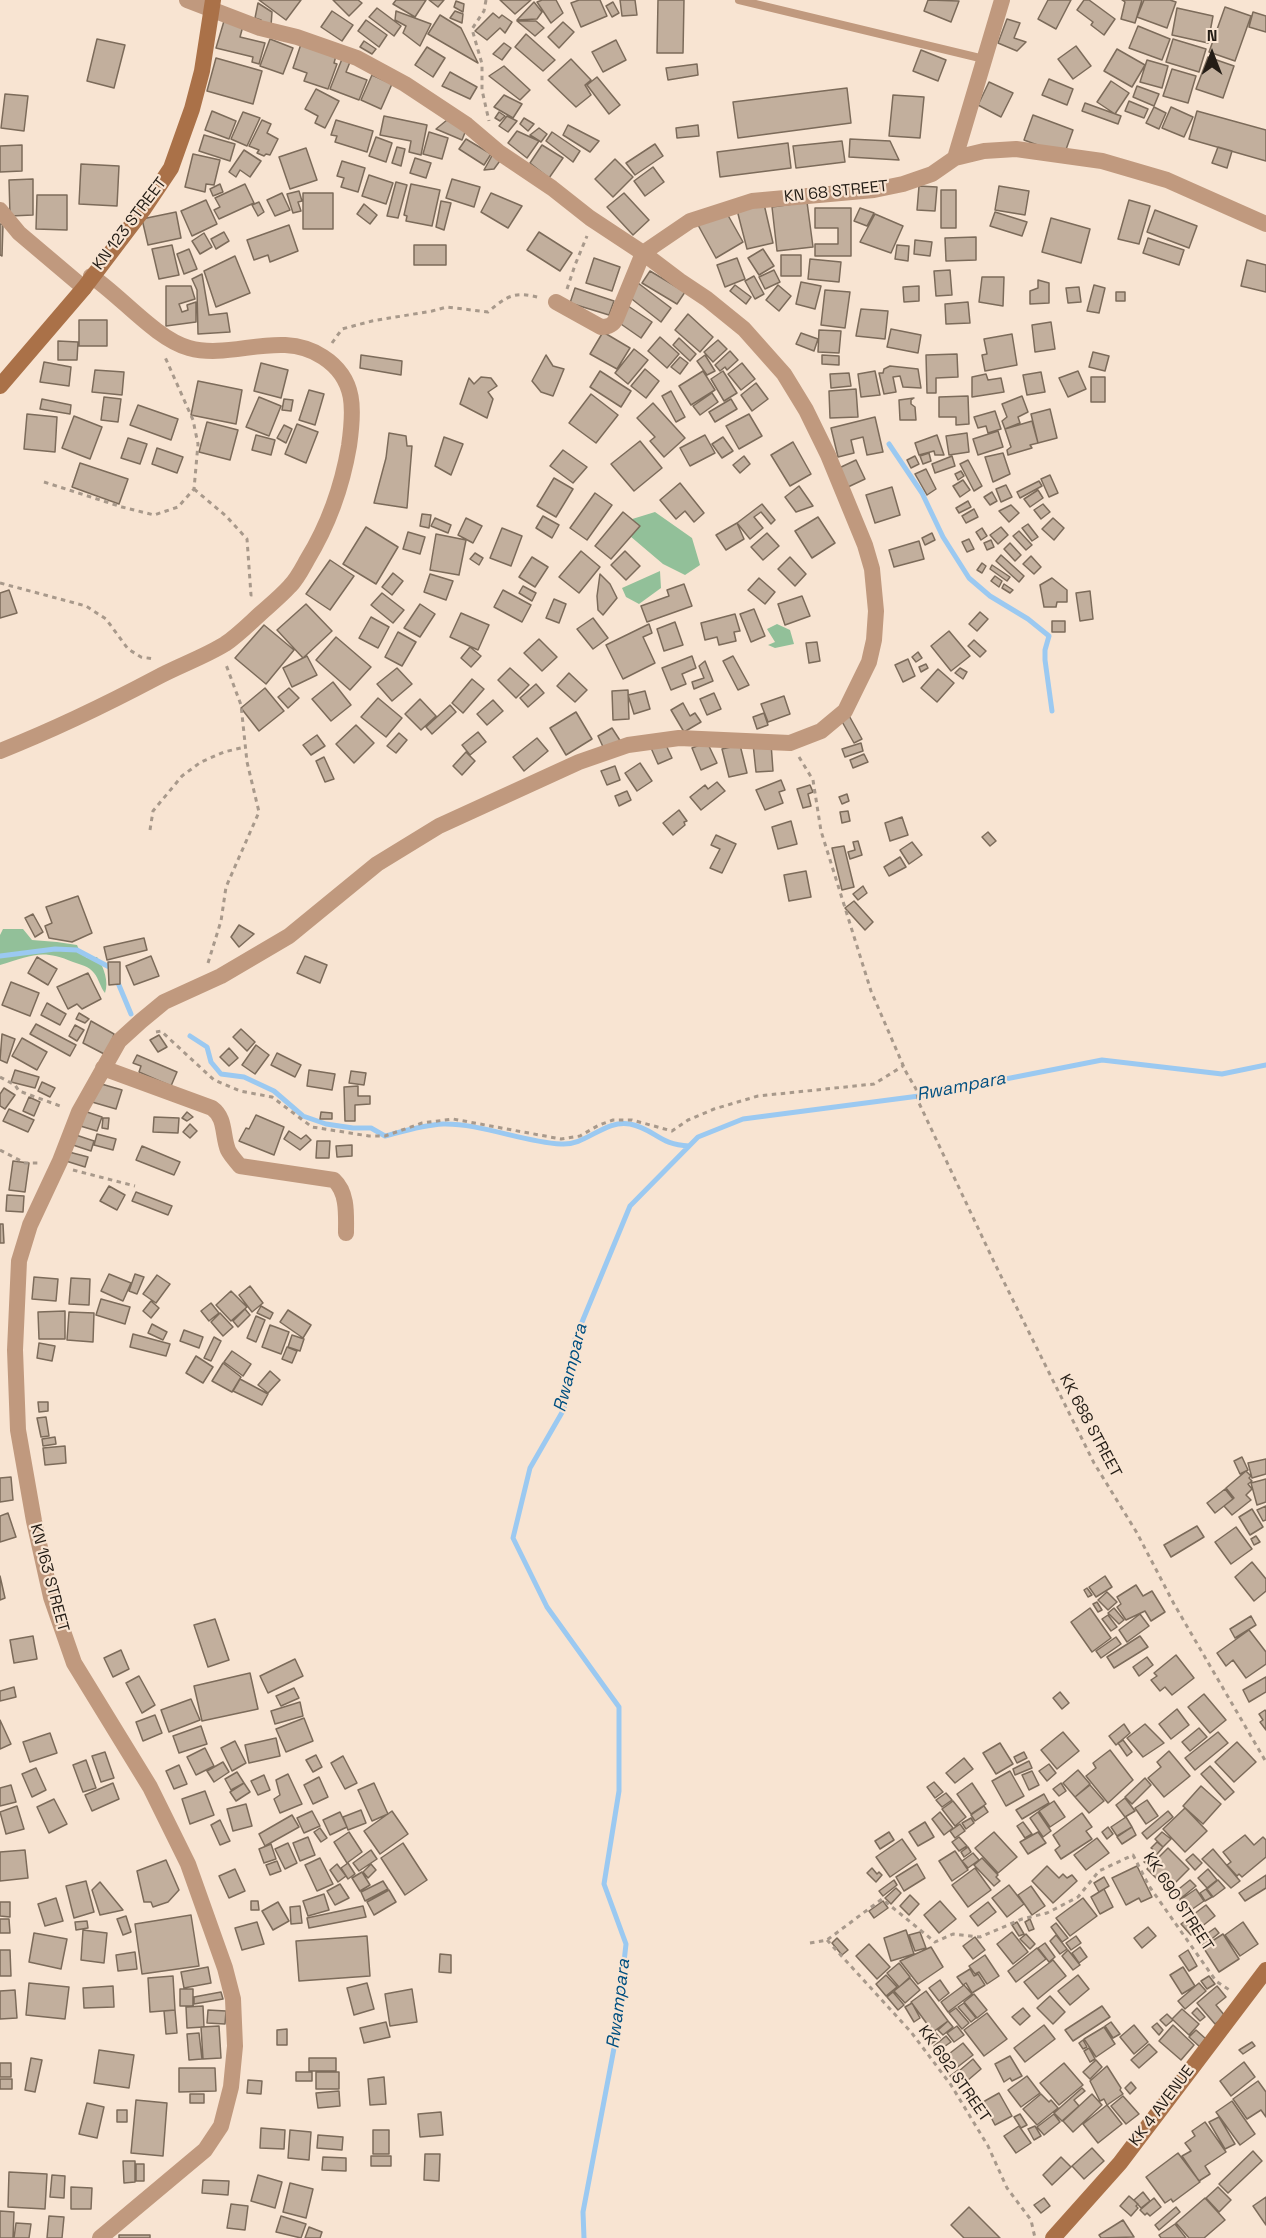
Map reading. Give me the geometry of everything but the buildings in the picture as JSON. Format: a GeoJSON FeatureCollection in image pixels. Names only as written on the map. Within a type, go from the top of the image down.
{"type":"FeatureCollection","features":[{"type":"Feature","properties":{"kind":"main road","name":"KN 123 STREET"},"geometry":{"type":"LineString","coordinates":[[0,386],[87,282],[143,210],[171,168],[192,110],[202,71],[212,4]]}},
{"type":"Feature","properties":{"kind":"main road","name":"KK 4 AVENUE"},"geometry":{"type":"LineString","coordinates":[[1053,2238],[1120,2163],[1266,1970]]}},
{"type":"Feature","properties":{"kind":"street"},"geometry":{"type":"LineString","coordinates":[[187,0],[212,4],[260,28],[297,37],[357,58],[405,84],[467,125],[500,153],[552,188],[590,219],[644,253],[680,281],[707,298],[744,329],[784,374],[806,410],[828,455],[865,545],[872,569],[876,611],[874,640],[869,662],[845,711],[821,731],[790,743]]}},
{"type":"Feature","properties":{"kind":"street"},"geometry":{"type":"LineString","coordinates":[[956,158],[1002,0]]}},
{"type":"Feature","properties":{"kind":"street","name":"KN 68 STREET"},"geometry":{"type":"LineString","coordinates":[[644,253],[690,221],[721,210],[752,201],[874,190],[893,186],[932,174],[956,158],[984,151],[1017,150],[1102,161],[1167,180],[1266,224]]}},
{"type":"Feature","properties":{"kind":"street"},"geometry":{"type":"LineString","coordinates":[[0,210],[18,233],[87,282],[109,288],[159,332],[188,348],[226,349],[280,344],[323,356],[346,380],[352,398],[354,416],[340,488],[330,520],[290,586],[253,621],[220,646],[98,709],[0,751]]}},
{"type":"Feature","properties":{"kind":"street"},"geometry":{"type":"LineString","coordinates":[[559,303],[601,327],[614,324],[644,253]]}},
{"type":"Feature","properties":{"kind":"street","name":"KN 163 STREET"},"geometry":{"type":"LineString","coordinates":[[100,2238],[205,2150],[221,2126],[231,2087],[235,2046],[233,1999],[225,1968],[188,1864],[150,1787],[74,1663],[51,1597],[34,1521],[18,1430],[15,1350],[19,1261],[30,1225],[60,1161],[79,1112],[119,1041],[164,1002],[221,976],[289,936],[377,864],[439,826],[579,762],[628,745],[679,738],[790,743]]}},
{"type":"Feature","properties":{"kind":"street"},"geometry":{"type":"LineString","coordinates":[[103,1068],[218,1112],[228,1149],[240,1166],[334,1180],[340,1185],[344,1196],[346,1233]]}},
{"type":"Feature","properties":{"kind":"street"},"geometry":{"type":"LineString","coordinates":[[1064,2238],[1068,2221]]}},
{"type":"Feature","properties":{"kind":"lane"},"geometry":{"type":"LineString","coordinates":[[739,0],[984,59]]}},
{"type":"Feature","properties":{"kind":"path"},"geometry":{"type":"LineString","coordinates":[[486,0],[484,11],[472,29],[482,64],[482,90],[490,124]]}},
{"type":"Feature","properties":{"kind":"path"},"geometry":{"type":"LineString","coordinates":[[323,356],[342,329],[372,321],[447,307],[488,312],[505,298],[516,294],[526,294],[559,303],[581,249]]}},
{"type":"Feature","properties":{"kind":"path"},"geometry":{"type":"LineString","coordinates":[[44,482],[154,515],[178,507],[194,489],[198,444],[194,420],[164,354],[159,332]]}},
{"type":"Feature","properties":{"kind":"path"},"geometry":{"type":"LineString","coordinates":[[194,489],[226,516],[247,539],[252,595],[261,592]]}},
{"type":"Feature","properties":{"kind":"path"},"geometry":{"type":"LineString","coordinates":[[0,583],[86,606],[106,619],[128,649],[141,657],[157,659]]}},
{"type":"Feature","properties":{"kind":"path"},"geometry":{"type":"LineString","coordinates":[[205,983],[212,948],[221,921],[226,886],[259,812],[245,747],[241,705],[220,646]]}},
{"type":"Feature","properties":{"kind":"path","name":"KK 688 STREET"},"geometry":{"type":"LineString","coordinates":[[790,743],[813,780],[821,831],[871,991],[903,1066],[916,1089],[919,1103],[995,1264],[1094,1463],[1137,1533],[1174,1604],[1266,1762]]}},
{"type":"Feature","properties":{"kind":"path"},"geometry":{"type":"LineString","coordinates":[[150,830],[153,811],[182,776],[201,762],[224,752],[245,747]]}},
{"type":"Feature","properties":{"kind":"path"},"geometry":{"type":"LineString","coordinates":[[141,1021],[144,1034],[161,1031],[214,1080],[240,1091],[272,1097],[312,1127],[369,1136],[385,1136],[422,1123],[453,1119],[561,1139],[580,1136],[613,1120],[632,1120],[672,1131],[688,1120],[714,1108],[758,1096],[874,1084],[903,1066]]}},
{"type":"Feature","properties":{"kind":"path"},"geometry":{"type":"LineString","coordinates":[[0,1077],[15,1085],[19,1091],[79,1112]]}},
{"type":"Feature","properties":{"kind":"path","name":"KK 690 STREET"},"geometry":{"type":"LineString","coordinates":[[810,1943],[827,1940],[882,1899],[935,1942],[953,1934],[980,1937],[1068,1903],[1077,1897],[1099,1871],[1133,1855],[1149,1886],[1216,1982],[1241,2001]]}},
{"type":"Feature","properties":{"kind":"path","name":"KK 692 STREET"},"geometry":{"type":"LineString","coordinates":[[827,1940],[911,2032],[951,2085],[988,2146],[1008,2188],[1031,2220],[1035,2238]]}},
{"type":"Feature","properties":{"kind":"green space"},"geometry":{"type":"Polygon","coordinates":[[[655,512],[692,538],[700,565],[685,575],[663,564],[630,536],[629,520],[655,512]]]}},
{"type":"Feature","properties":{"kind":"green space"},"geometry":{"type":"Polygon","coordinates":[[[660,571],[661,588],[639,604],[626,597],[622,588],[660,571]]]}},
{"type":"Feature","properties":{"kind":"green space"},"geometry":{"type":"Polygon","coordinates":[[[777,624],[790,630],[794,644],[775,648],[768,645],[775,642],[767,629],[777,624]]]}},
{"type":"Feature","properties":{"kind":"green space"},"geometry":{"type":"Polygon","coordinates":[[[3,929],[23,929],[32,940],[77,945],[80,952],[87,958],[97,957],[105,975],[105,993],[96,975],[90,969],[52,955],[28,956],[0,965],[0,935],[3,929]]]}},
{"type":"Feature","properties":{"kind":"waterway"},"geometry":{"type":"LineString","coordinates":[[889,444],[922,493],[943,537],[969,578],[990,596],[1028,619],[1049,636],[1045,660],[1052,711]]}},
{"type":"Feature","properties":{"kind":"waterway"},"geometry":{"type":"LineString","coordinates":[[0,956],[55,949],[77,950],[113,969]]}},
{"type":"Feature","properties":{"kind":"waterway"},"geometry":{"type":"LineString","coordinates":[[116,978],[131,1014]]}},
{"type":"Feature","properties":{"kind":"waterway"},"geometry":{"type":"LineString","coordinates":[[190,1036],[207,1047],[211,1062],[221,1074],[244,1077],[274,1091],[303,1116],[326,1124],[371,1128],[385,1136],[414,1128],[457,1124],[561,1144],[579,1141],[612,1125],[630,1124],[646,1129],[671,1143],[689,1146]]}},
{"type":"Feature","properties":{"kind":"waterway","name":"Rwampara"},"geometry":{"type":"LineString","coordinates":[[584,2238],[583,2212],[615,2043],[626,1944],[604,1884],[619,1791],[619,1707],[547,1607],[513,1538],[530,1468],[564,1409],[575,1339],[630,1206],[698,1137],[743,1119],[919,1096],[1102,1060],[1222,1074],[1266,1065]]}}]}
